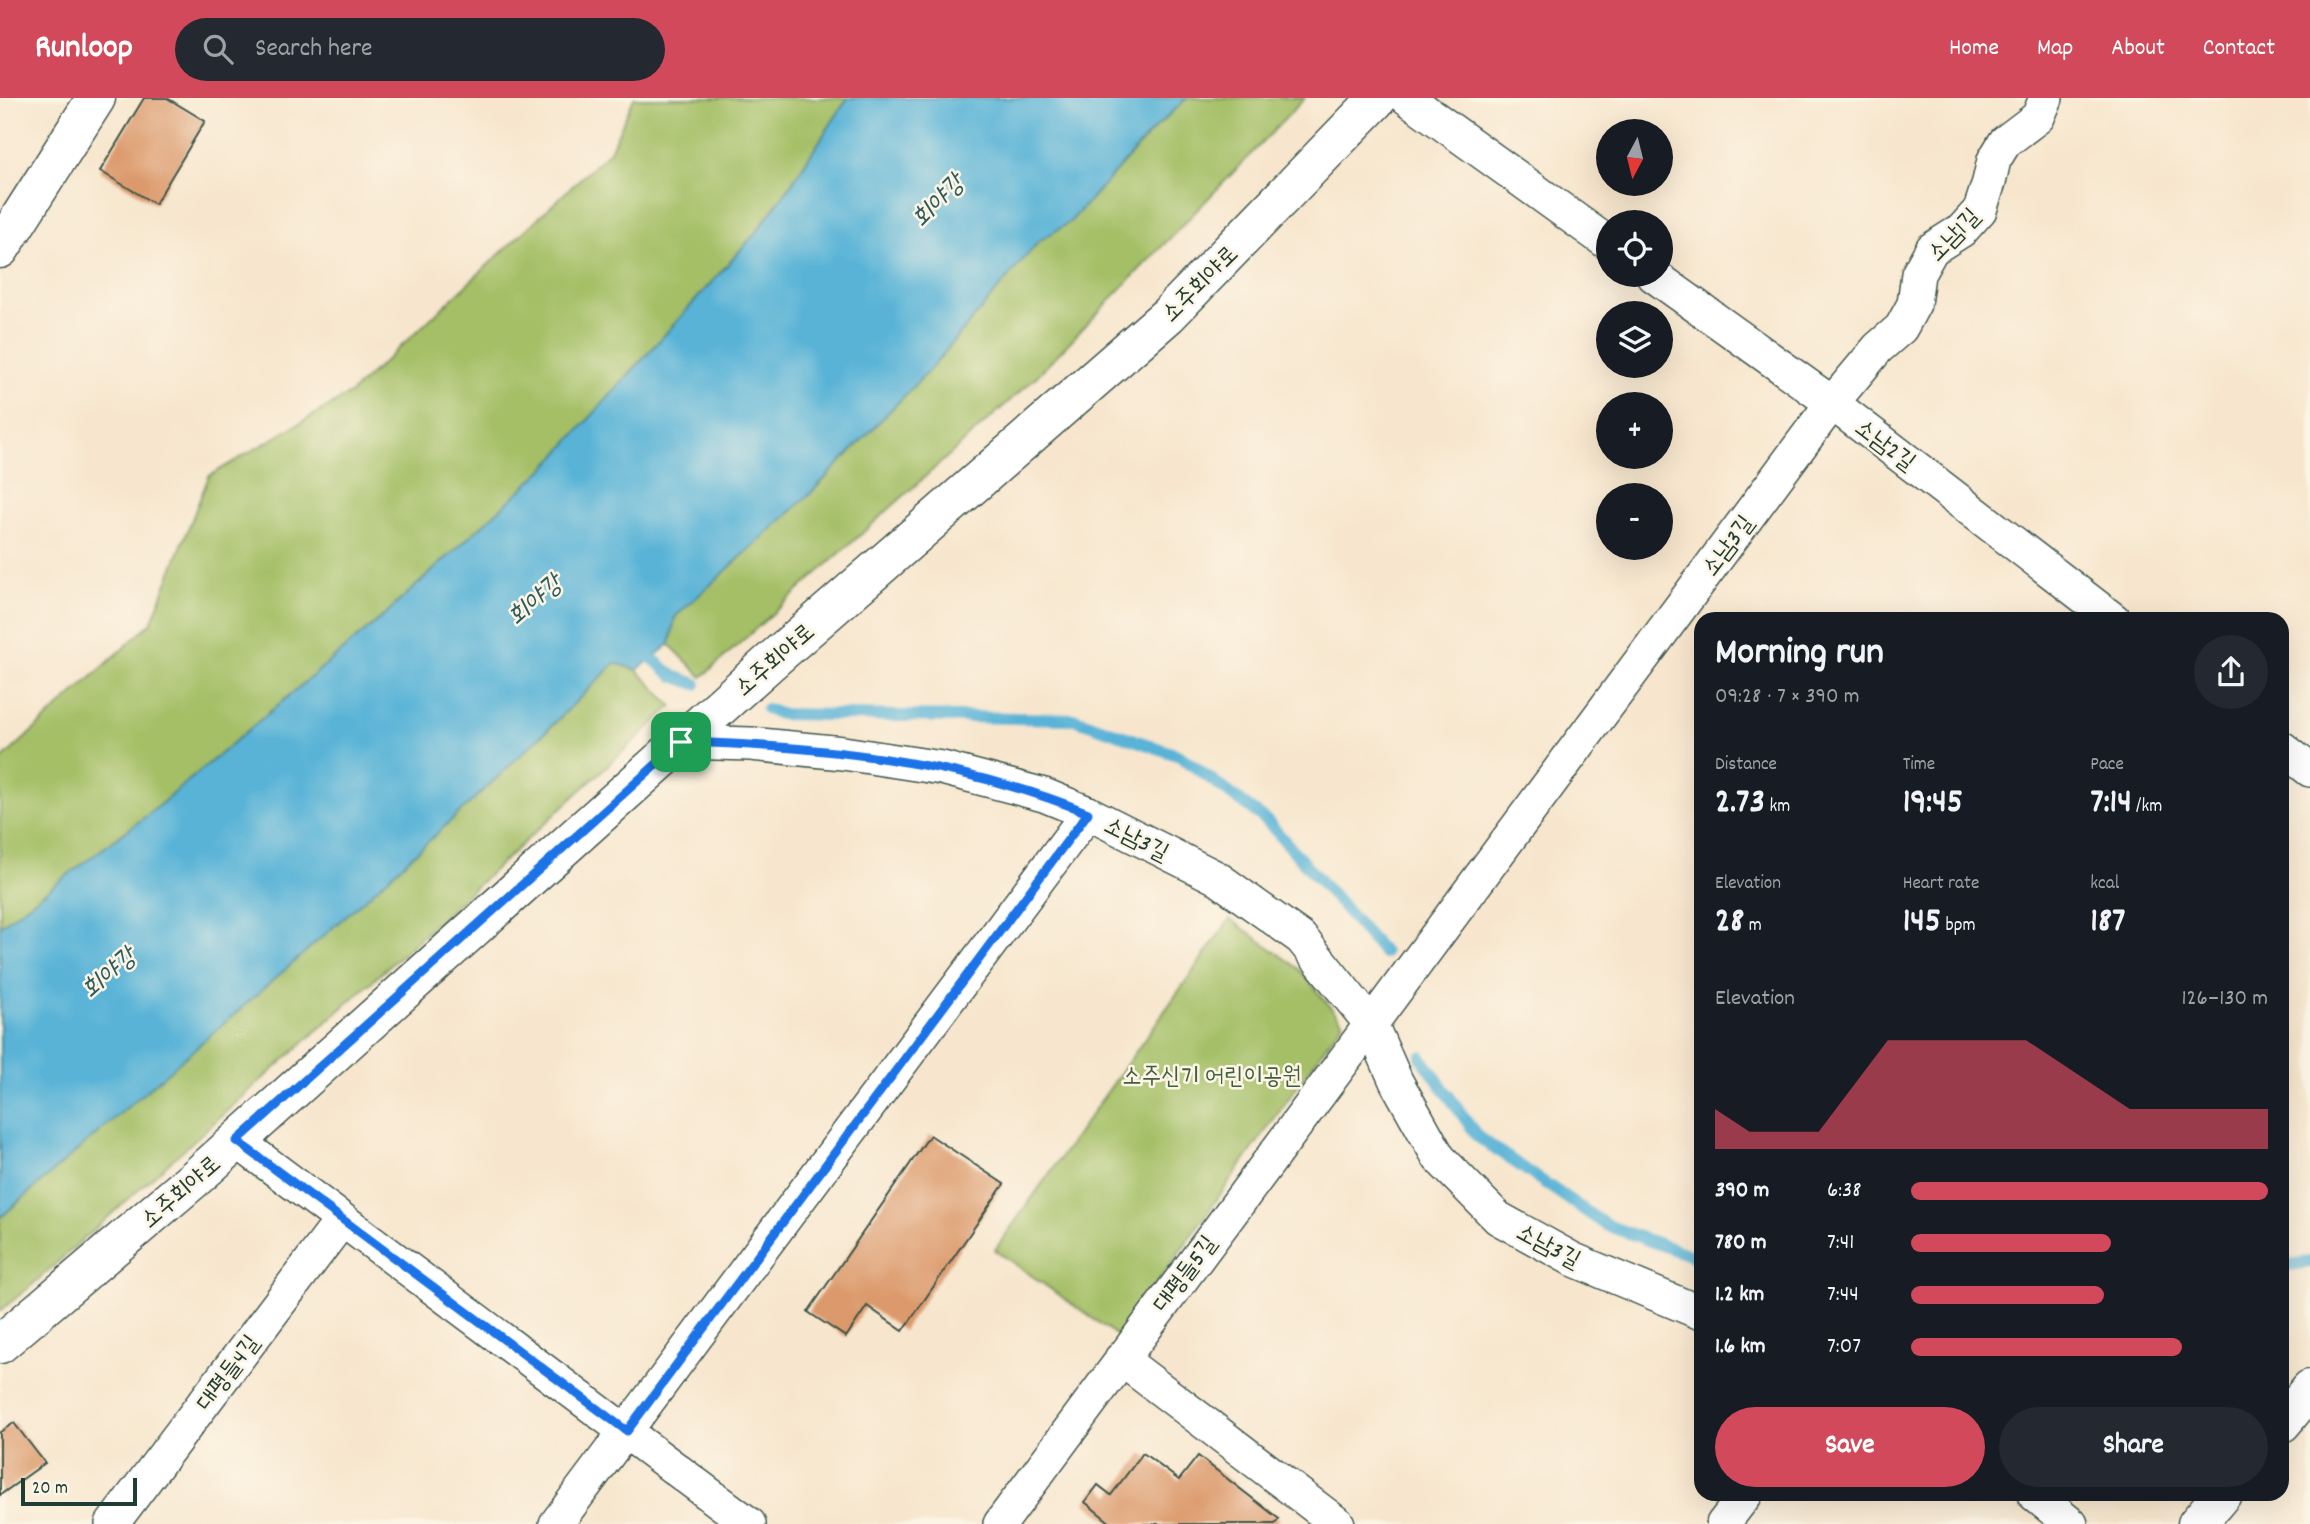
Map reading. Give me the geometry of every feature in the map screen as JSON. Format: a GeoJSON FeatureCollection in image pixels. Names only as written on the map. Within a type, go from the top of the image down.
{"type":"FeatureCollection","features":[{"type":"Feature","properties":{"kind":"street"},"geometry":{"type":"LineString","coordinates":[[0,249],[96,98]]}},
{"type":"Feature","properties":{"kind":"street","name":"소주회야로"},"geometry":{"type":"LineString","coordinates":[[0,1344],[237,1141],[681,742],[1168,315],[1378,98]]}},
{"type":"Feature","properties":{"kind":"street"},"geometry":{"type":"LineString","coordinates":[[1407,98],[1596,234]]}},
{"type":"Feature","properties":{"kind":"street","name":"소남1길"},"geometry":{"type":"LineString","coordinates":[[1832,403],[1878,348],[1900,328],[1914,303],[1918,274],[1932,249],[1962,230],[1980,210],[1994,160],[2005,142],[2038,117],[2046,98]]}},
{"type":"Feature","properties":{"kind":"street","name":"소남2길"},"geometry":{"type":"LineString","coordinates":[[1670,287],[1832,403],[2104,612]]}},
{"type":"Feature","properties":{"kind":"street","name":"소남3길"},"geometry":{"type":"LineString","coordinates":[[1371,1024],[1832,403]]}},
{"type":"Feature","properties":{"kind":"street","name":"소남3길"},"geometry":{"type":"LineString","coordinates":[[681,742],[751,744],[817,750],[942,768],[1044,795],[1088,813],[1217,878],[1301,938],[1371,1024],[1396,1081],[1439,1158],[1498,1218],[1573,1259],[1694,1310]]}},
{"type":"Feature","properties":{"kind":"street"},"geometry":{"type":"LineString","coordinates":[[2289,754],[2310,770]]}},
{"type":"Feature","properties":{"kind":"street"},"geometry":{"type":"LineString","coordinates":[[556,1524],[1088,813]]}},
{"type":"Feature","properties":{"kind":"street","name":"대평들5길"},"geometry":{"type":"LineString","coordinates":[[1000,1524],[1371,1024]]}},
{"type":"Feature","properties":{"kind":"street"},"geometry":{"type":"LineString","coordinates":[[237,1141],[749,1524]]}},
{"type":"Feature","properties":{"kind":"street","name":"대평들4길"},"geometry":{"type":"LineString","coordinates":[[112,1524],[342,1220]]}},
{"type":"Feature","properties":{"kind":"street"},"geometry":{"type":"LineString","coordinates":[[1121,1359],[1339,1524]]}},
{"type":"Feature","properties":{"kind":"street"},"geometry":{"type":"LineString","coordinates":[[2289,1414],[2310,1389]]}},
{"type":"Feature","properties":{"kind":"street"},"geometry":{"type":"LineString","coordinates":[[1723,1524],[1741,1501]]}},
{"type":"Feature","properties":{"kind":"street"},"geometry":{"type":"LineString","coordinates":[[2043,1501],[2071,1524]]}},
{"type":"Feature","properties":{"kind":"street"},"geometry":{"type":"LineString","coordinates":[[2197,1524],[2216,1501]]}},
{"type":"Feature","properties":{"kind":"green space"},"geometry":{"type":"Polygon","coordinates":[[[634,98],[848,98],[754,235],[546,467],[381,618],[149,814],[0,926],[0,761],[151,623],[209,476],[351,393],[610,151],[634,98]]]}},
{"type":"Feature","properties":{"kind":"green space"},"geometry":{"type":"Polygon","coordinates":[[[1187,98],[1305,98],[1035,378],[702,677],[670,645],[675,617],[810,494],[932,367],[1039,241],[1070,222],[1155,128],[1187,98]]]}},
{"type":"Feature","properties":{"kind":"green space"},"geometry":{"type":"Polygon","coordinates":[[[615,662],[637,670],[672,706],[406,951],[0,1311],[0,1218],[195,1048],[551,727],[615,662]]]}},
{"type":"Feature","properties":{"kind":"green space","name":"소주신기 어린이공원"},"geometry":{"type":"Polygon","coordinates":[[[1230,919],[1298,968],[1343,1022],[1119,1337],[995,1250],[1230,919]]]}},
{"type":"Feature","properties":{"kind":"water","name":"회야강"},"geometry":{"type":"Polygon","coordinates":[[[848,98],[1187,98],[1155,128],[1070,222],[1039,241],[932,367],[810,494],[675,617],[670,644],[637,670],[615,663],[390,877],[0,1218],[0,926],[149,814],[381,618],[546,467],[754,235],[848,98]]]}},
{"type":"Feature","properties":{"kind":"building"},"geometry":{"type":"Polygon","coordinates":[[[144,98],[167,98],[205,121],[155,204],[100,171],[144,98]]]}},
{"type":"Feature","properties":{"kind":"building"},"geometry":{"type":"Polygon","coordinates":[[[930,1135],[1004,1184],[903,1331],[867,1306],[846,1337],[808,1312],[930,1135]]]}},
{"type":"Feature","properties":{"kind":"building"},"geometry":{"type":"Polygon","coordinates":[[[14,1423],[45,1463],[0,1495],[0,1432],[14,1423]]]}},
{"type":"Feature","properties":{"kind":"building"},"geometry":{"type":"Polygon","coordinates":[[[1143,1453],[1179,1480],[1198,1456],[1279,1519],[1275,1524],[1112,1524],[1085,1502],[1098,1485],[1111,1495],[1143,1453]]]}},
{"type":"Feature","properties":{"kind":"waterway"},"geometry":{"type":"LineString","coordinates":[[641,649],[673,676],[696,684]]}},
{"type":"Feature","properties":{"kind":"waterway"},"geometry":{"type":"LineString","coordinates":[[767,709],[780,714],[1075,719],[1180,756],[1267,821],[1384,953]]}},
{"type":"Feature","properties":{"kind":"waterway"},"geometry":{"type":"LineString","coordinates":[[1421,1057],[1478,1137],[1606,1225],[1694,1256]]}},
{"type":"Feature","properties":{"kind":"waterway"},"geometry":{"type":"LineString","coordinates":[[2289,1265],[2310,1262]]}},
{"type":"Feature","properties":{"kind":"route"},"geometry":{"type":"LineString","coordinates":[[681,742],[751,744],[843,753],[942,768],[1044,795],[1088,813],[627,1431],[237,1141],[681,742]]}}]}
